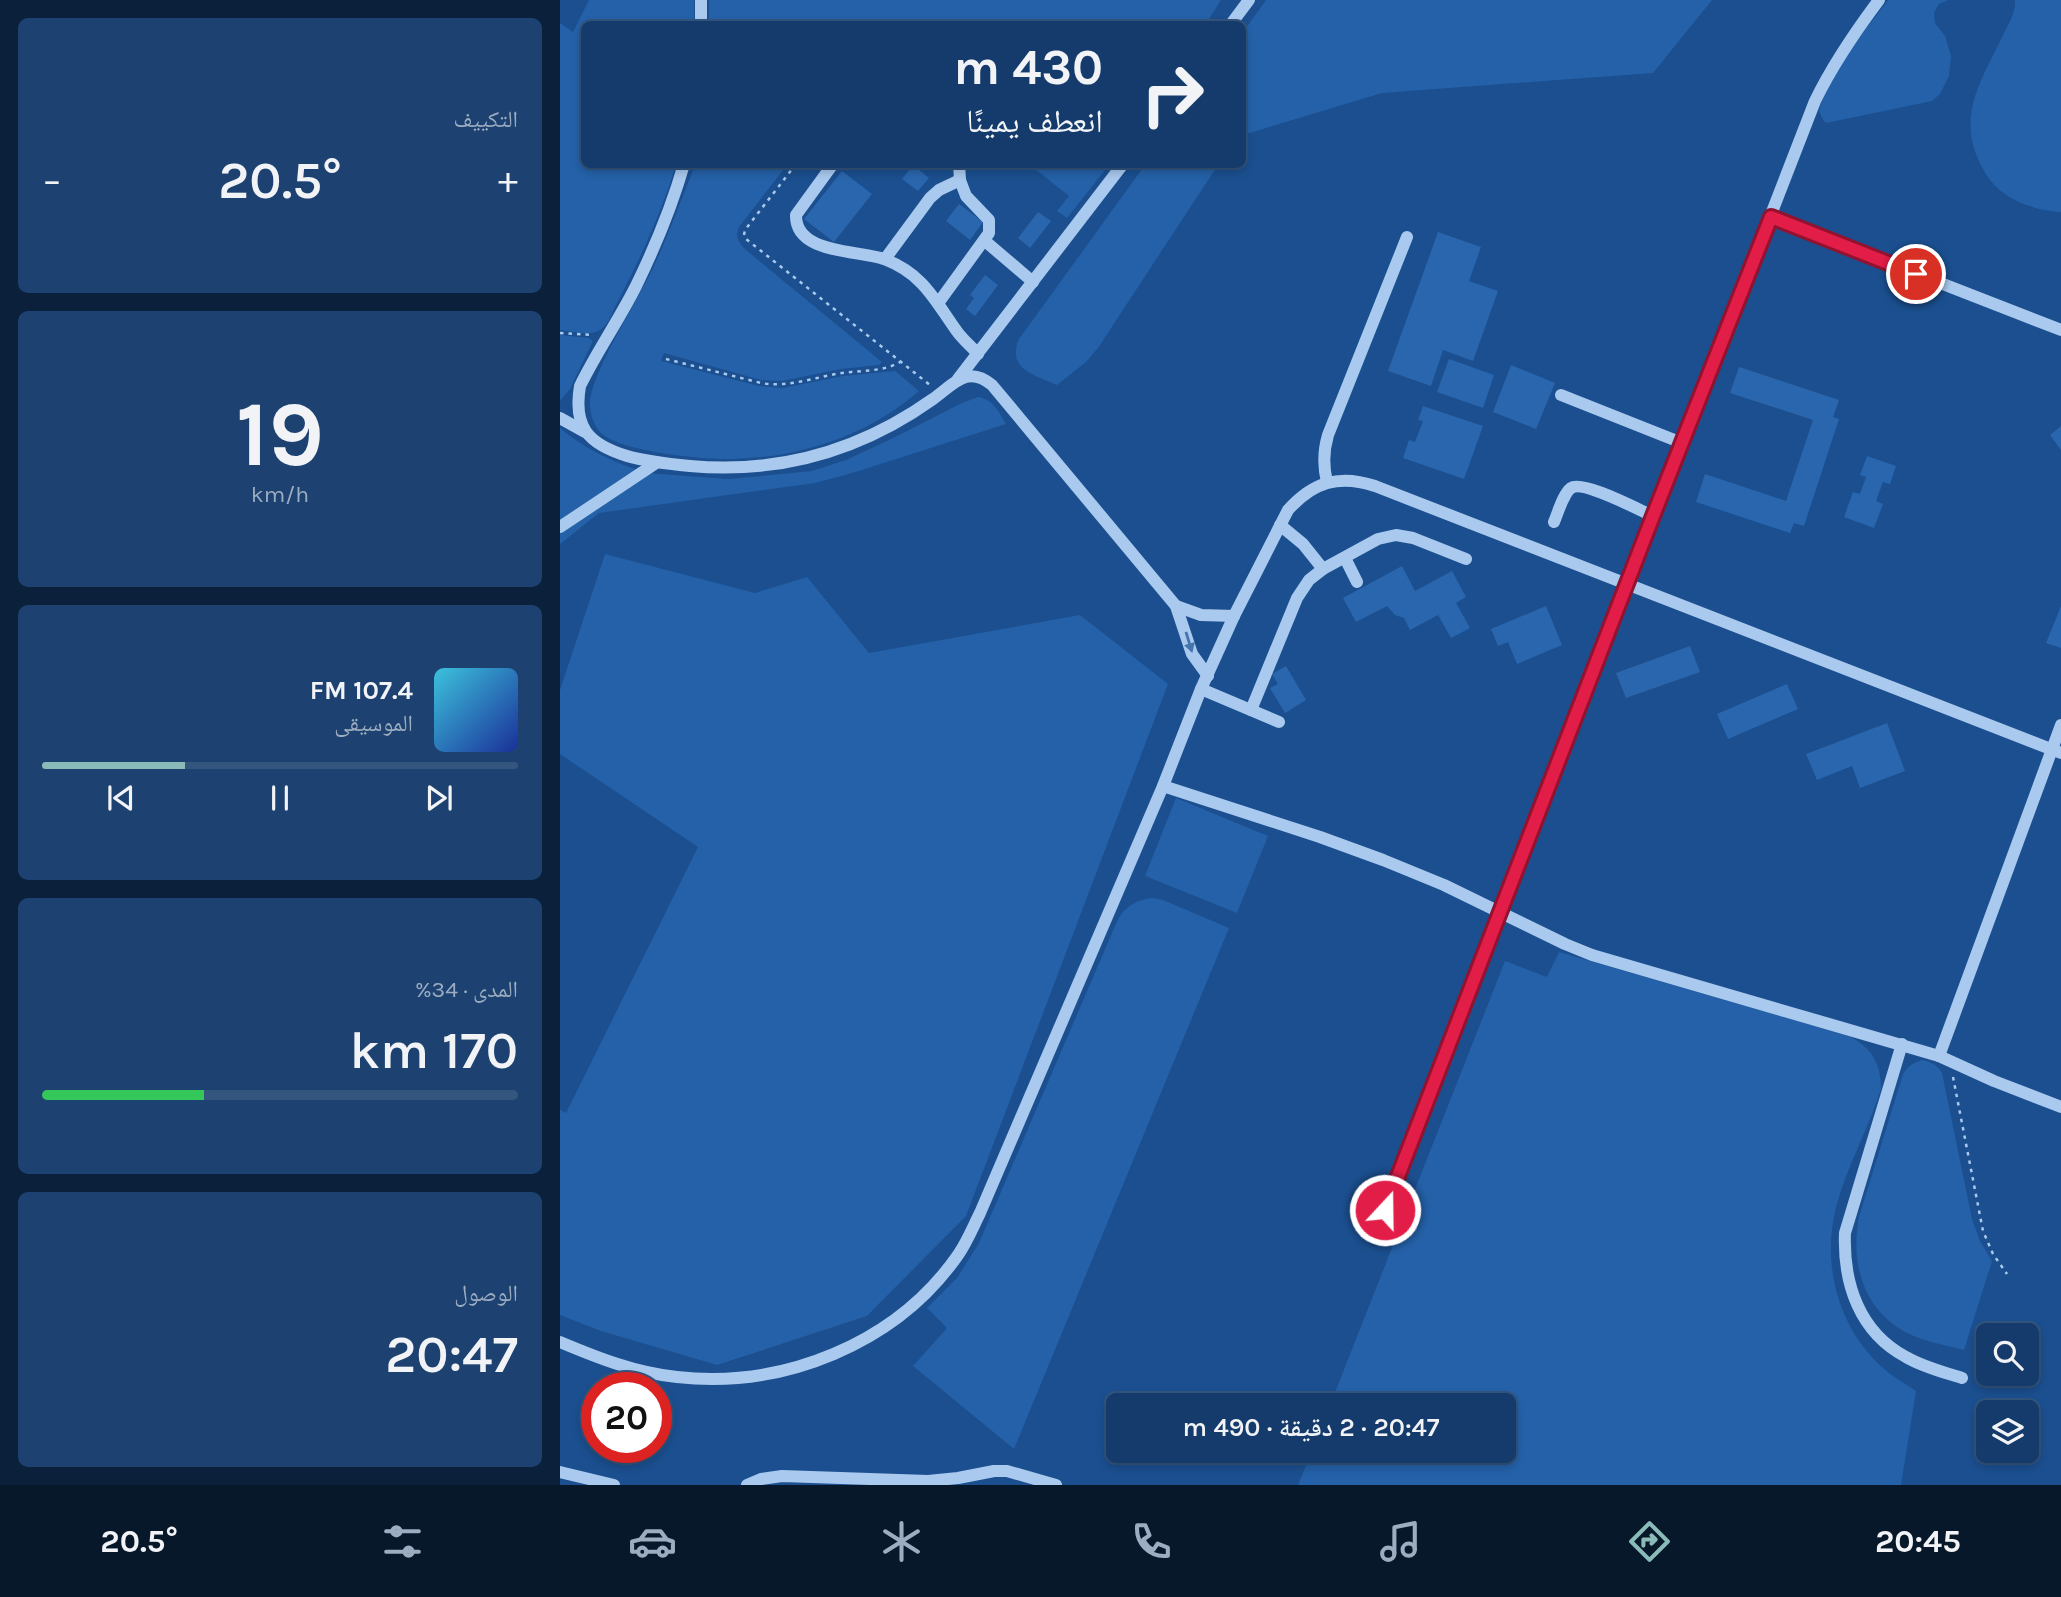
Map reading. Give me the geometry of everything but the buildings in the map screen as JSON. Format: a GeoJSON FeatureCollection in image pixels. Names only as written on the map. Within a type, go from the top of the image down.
{"type":"FeatureCollection","features":[{"type":"Feature","properties":{"kind":"lane"},"geometry":{"type":"LineString","coordinates":[[701,0],[701,21]]}},
{"type":"Feature","properties":{"kind":"lane"},"geometry":{"type":"LineString","coordinates":[[1385,1210],[1815,101],[1846,46],[1879,0]]}},
{"type":"Feature","properties":{"kind":"lane"},"geometry":{"type":"LineString","coordinates":[[1233,21],[1244,3]]}},
{"type":"Feature","properties":{"kind":"lane"},"geometry":{"type":"LineString","coordinates":[[585,432],[578,402],[580,386],[635,287],[660,233],[683,168]]}},
{"type":"Feature","properties":{"kind":"lane"},"geometry":{"type":"LineString","coordinates":[[830,168],[796,215],[799,231],[815,244],[885,259],[905,270],[923,284],[939,302],[958,333],[978,354]]}},
{"type":"Feature","properties":{"kind":"lane"},"geometry":{"type":"LineString","coordinates":[[939,302],[989,233],[989,220],[966,196],[959,168]]}},
{"type":"Feature","properties":{"kind":"lane"},"geometry":{"type":"LineString","coordinates":[[560,418],[585,432],[606,449],[656,463],[729,468],[779,465],[808,459],[863,439],[903,418],[941,394],[957,380],[1121,168]]}},
{"type":"Feature","properties":{"kind":"lane"},"geometry":{"type":"LineString","coordinates":[[885,259],[930,198],[939,190],[960,180]]}},
{"type":"Feature","properties":{"kind":"lane"},"geometry":{"type":"LineString","coordinates":[[1771,217],[2061,330]]}},
{"type":"Feature","properties":{"kind":"lane"},"geometry":{"type":"LineString","coordinates":[[1327,482],[1324,454],[1328,435],[1407,237]]}},
{"type":"Feature","properties":{"kind":"lane"},"geometry":{"type":"LineString","coordinates":[[985,241],[1033,282]]}},
{"type":"Feature","properties":{"kind":"lane"},"geometry":{"type":"LineString","coordinates":[[957,380],[976,376],[992,385],[1176,606],[1192,654],[1208,676]]}},
{"type":"Feature","properties":{"kind":"lane"},"geometry":{"type":"LineString","coordinates":[[1561,395],[1682,443]]}},
{"type":"Feature","properties":{"kind":"lane"},"geometry":{"type":"LineString","coordinates":[[560,527],[656,463]]}},
{"type":"Feature","properties":{"kind":"lane"},"geometry":{"type":"LineString","coordinates":[[560,1342],[625,1367],[650,1373],[703,1379],[752,1377],[796,1368],[839,1352],[896,1317],[930,1288],[959,1253],[970,1234],[1234,616],[1288,510],[1299,498],[1327,482],[1360,481],[1375,486],[2056,751]]}},
{"type":"Feature","properties":{"kind":"lane"},"geometry":{"type":"LineString","coordinates":[[1554,522],[1566,495],[1570,489],[1576,487],[1592,490],[1653,516]]}},
{"type":"Feature","properties":{"kind":"lane"},"geometry":{"type":"LineString","coordinates":[[1280,524],[1303,544],[1323,569]]}},
{"type":"Feature","properties":{"kind":"lane"},"geometry":{"type":"LineString","coordinates":[[1251,710],[1297,598],[1309,580],[1323,569],[1378,539],[1395,535],[1413,538],[1466,559]]}},
{"type":"Feature","properties":{"kind":"lane"},"geometry":{"type":"LineString","coordinates":[[1345,558],[1357,582]]}},
{"type":"Feature","properties":{"kind":"lane"},"geometry":{"type":"LineString","coordinates":[[1176,606],[1201,615],[1234,616]]}},
{"type":"Feature","properties":{"kind":"lane"},"geometry":{"type":"LineString","coordinates":[[1202,690],[1279,722]]}},
{"type":"Feature","properties":{"kind":"lane"},"geometry":{"type":"LineString","coordinates":[[1945,1058],[2056,751],[2061,725]]}},
{"type":"Feature","properties":{"kind":"lane"},"geometry":{"type":"LineString","coordinates":[[1163,786],[1351,848],[1444,885],[1592,955],[1902,1044],[1945,1058],[1994,1082],[2061,1107]]}},
{"type":"Feature","properties":{"kind":"lane"},"geometry":{"type":"LineString","coordinates":[[1902,1044],[1845,1233],[1844,1257],[1848,1281],[1856,1304],[1868,1325],[1885,1343],[1904,1357],[1962,1378]]}},
{"type":"Feature","properties":{"kind":"lane"},"geometry":{"type":"LineString","coordinates":[[747,1485],[761,1479],[782,1476],[928,1481],[1007,1471],[1056,1485]]}},
{"type":"Feature","properties":{"kind":"lane"},"geometry":{"type":"LineString","coordinates":[[560,1472],[614,1485]]}},
{"type":"Feature","properties":{"kind":"path"},"geometry":{"type":"LineString","coordinates":[[793,168],[745,230],[746,239],[941,394]]}},
{"type":"Feature","properties":{"kind":"path"},"geometry":{"type":"LineString","coordinates":[[560,332],[609,334]]}},
{"type":"Feature","properties":{"kind":"path"},"geometry":{"type":"LineString","coordinates":[[666,359],[776,385],[887,368],[900,362]]}},
{"type":"Feature","properties":{"kind":"path"},"geometry":{"type":"LineString","coordinates":[[1945,1058],[1983,1231],[1993,1254],[2007,1274]]}},
{"type":"Feature","properties":{"kind":"shaded area"},"geometry":{"type":"Polygon","coordinates":[[[589,0],[694,0],[694,21],[581,21],[581,168],[675,168],[649,236],[609,320],[601,329],[584,333],[560,330],[560,23],[573,32],[589,0]]]}},
{"type":"Feature","properties":{"kind":"shaded area"},"geometry":{"type":"Polygon","coordinates":[[[709,0],[1221,0],[1208,21],[709,21],[709,0]]]}},
{"type":"Feature","properties":{"kind":"shaded area"},"geometry":{"type":"Polygon","coordinates":[[[1266,0],[1712,0],[1653,73],[1382,93],[1246,134],[1246,28],[1266,0]]]}},
{"type":"Feature","properties":{"kind":"shaded area"},"geometry":{"type":"Polygon","coordinates":[[[1888,0],[1948,0],[1939,4],[1934,13],[1935,23],[1945,36],[1951,56],[1949,76],[1940,94],[1932,101],[1826,123],[1819,111],[1831,81],[1848,53],[1888,0]]]}},
{"type":"Feature","properties":{"kind":"shaded area"},"geometry":{"type":"Polygon","coordinates":[[[2015,0],[2061,0],[2061,212],[2028,206],[2007,196],[1984,171],[1971,135],[1971,118],[1979,85],[2011,18],[2015,0]]]}},
{"type":"Feature","properties":{"kind":"shaded area"},"geometry":{"type":"Polygon","coordinates":[[[785,168],[739,227],[739,242],[882,362],[879,365],[841,369],[782,381],[761,380],[664,353],[661,361],[759,386],[783,388],[843,376],[895,371],[919,391],[879,420],[849,435],[818,446],[768,456],[721,459],[663,453],[625,445],[600,432],[593,420],[591,394],[615,338],[653,268],[693,170],[785,168]]]}},
{"type":"Feature","properties":{"kind":"shaded area"},"geometry":{"type":"Polygon","coordinates":[[[1034,168],[1107,168],[1067,218],[1057,211],[1069,196],[1034,168]]]}},
{"type":"Feature","properties":{"kind":"shaded area"},"geometry":{"type":"Polygon","coordinates":[[[1143,168],[1216,168],[1098,348],[1086,362],[1057,385],[1032,374],[1020,364],[1016,357],[1019,339],[1143,168]]]}},
{"type":"Feature","properties":{"kind":"shaded area"},"geometry":{"type":"Polygon","coordinates":[[[560,335],[593,341],[570,389],[560,401],[560,335]]]}},
{"type":"Feature","properties":{"kind":"shaded area"},"geometry":{"type":"Polygon","coordinates":[[[978,397],[992,403],[1006,424],[815,483],[599,513],[560,544],[560,532],[646,473],[729,479],[812,471],[846,460],[978,397]]]}},
{"type":"Feature","properties":{"kind":"shaded area"},"geometry":{"type":"Polygon","coordinates":[[[560,428],[597,453],[638,470],[560,523],[560,428]]]}},
{"type":"Feature","properties":{"kind":"shaded area"},"geometry":{"type":"Polygon","coordinates":[[[605,554],[755,593],[807,577],[869,653],[1080,615],[1168,684],[966,1216],[867,1316],[717,1365],[601,1331],[560,1315],[560,1110],[566,1113],[698,847],[560,754],[560,690],[605,554]]]}},
{"type":"Feature","properties":{"kind":"shaded area"},"geometry":{"type":"Polygon","coordinates":[[[1176,798],[1268,836],[1237,913],[1145,876],[1176,798]]]}},
{"type":"Feature","properties":{"kind":"shaded area"},"geometry":{"type":"Polygon","coordinates":[[[1152,898],[1163,900],[1229,928],[1014,1449],[913,1366],[947,1328],[927,1308],[957,1278],[979,1243],[1118,919],[1132,904],[1152,898]]]}},
{"type":"Feature","properties":{"kind":"shaded area"},"geometry":{"type":"Polygon","coordinates":[[[1559,952],[1849,1036],[1874,1057],[1881,1089],[1841,1190],[1832,1227],[1831,1251],[1838,1296],[1857,1338],[1889,1373],[1916,1391],[1901,1485],[1298,1485],[1307,1463],[1516,1463],[1516,1393],[1335,1393],[1505,961],[1547,977],[1559,952]]]}},
{"type":"Feature","properties":{"kind":"shaded area"},"geometry":{"type":"Polygon","coordinates":[[[1922,1060],[1934,1064],[1942,1073],[1972,1219],[1980,1241],[1992,1261],[1964,1350],[1921,1339],[1892,1323],[1870,1298],[1859,1268],[1859,1217],[1903,1074],[1911,1065],[1922,1060]]]}},
{"type":"Feature","properties":{"kind":"route"},"geometry":{"type":"LineString","coordinates":[[1385,1210],[1771,217],[1916,274]]}}]}
